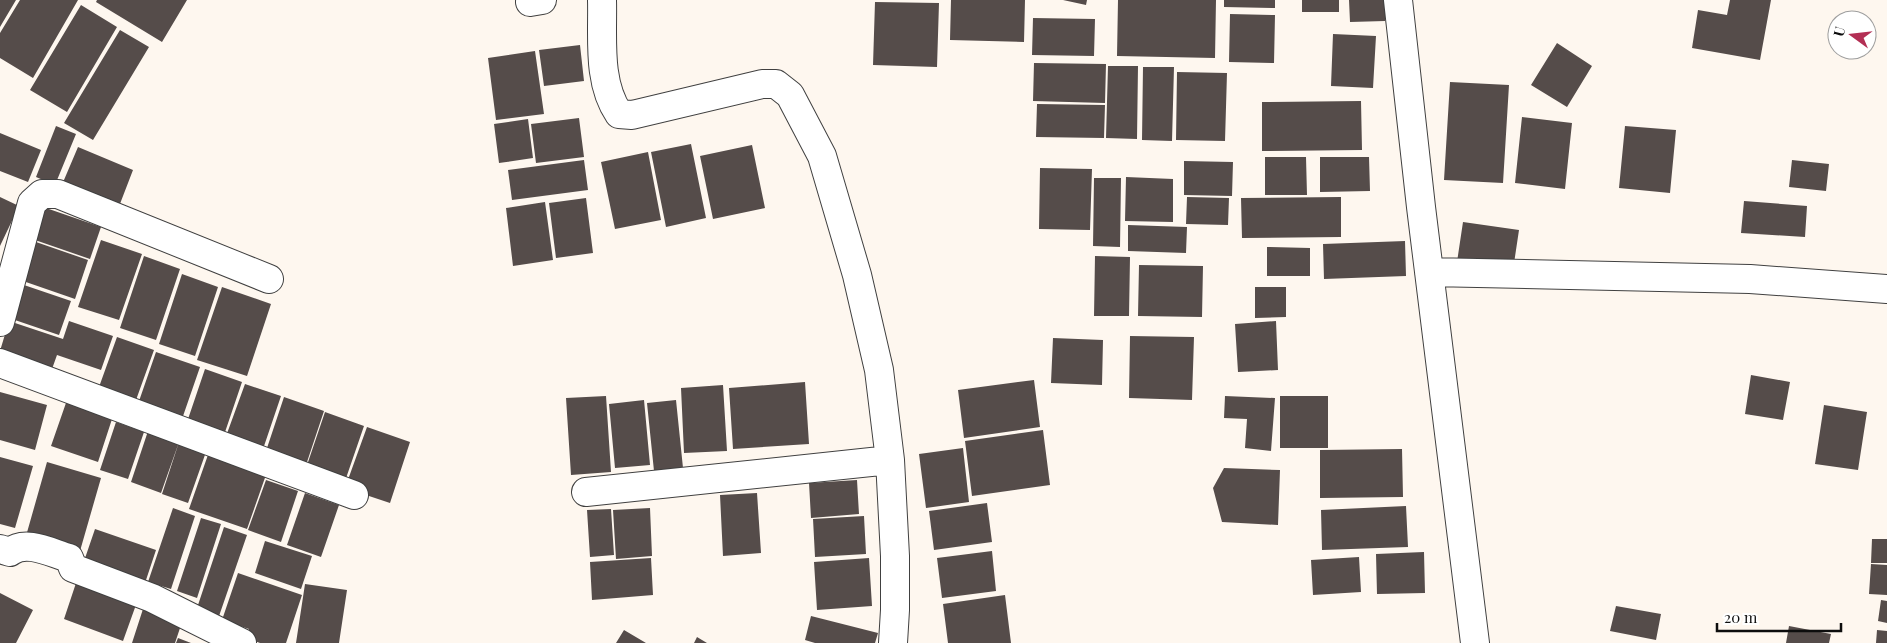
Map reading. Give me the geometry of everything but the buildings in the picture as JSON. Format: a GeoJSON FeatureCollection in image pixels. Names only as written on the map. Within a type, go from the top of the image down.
{"type":"FeatureCollection","features":[{"type":"Feature","properties":{"kind":"street"},"geometry":{"type":"LineString","coordinates":[[602,0],[603,69],[613,105],[619,114],[632,115],[762,84],[776,84],[790,95],[822,156],[857,275],[879,370],[890,460],[895,556],[893,643]]}},
{"type":"Feature","properties":{"kind":"street"},"geometry":{"type":"LineString","coordinates":[[1398,0],[1429,272],[1475,643]]}},
{"type":"Feature","properties":{"kind":"street"},"geometry":{"type":"LineString","coordinates":[[0,322],[32,202],[42,194],[58,194],[269,279]]}},
{"type":"Feature","properties":{"kind":"street"},"geometry":{"type":"LineString","coordinates":[[1429,272],[1750,279],[1887,289]]}},
{"type":"Feature","properties":{"kind":"street"},"geometry":{"type":"LineString","coordinates":[[0,363],[354,495]]}},
{"type":"Feature","properties":{"kind":"street"},"geometry":{"type":"LineString","coordinates":[[586,492],[890,460]]}},
{"type":"Feature","properties":{"kind":"street"},"geometry":{"type":"LineString","coordinates":[[0,549],[10,552],[26,545],[69,558],[73,568],[152,598],[242,643]]}}]}
